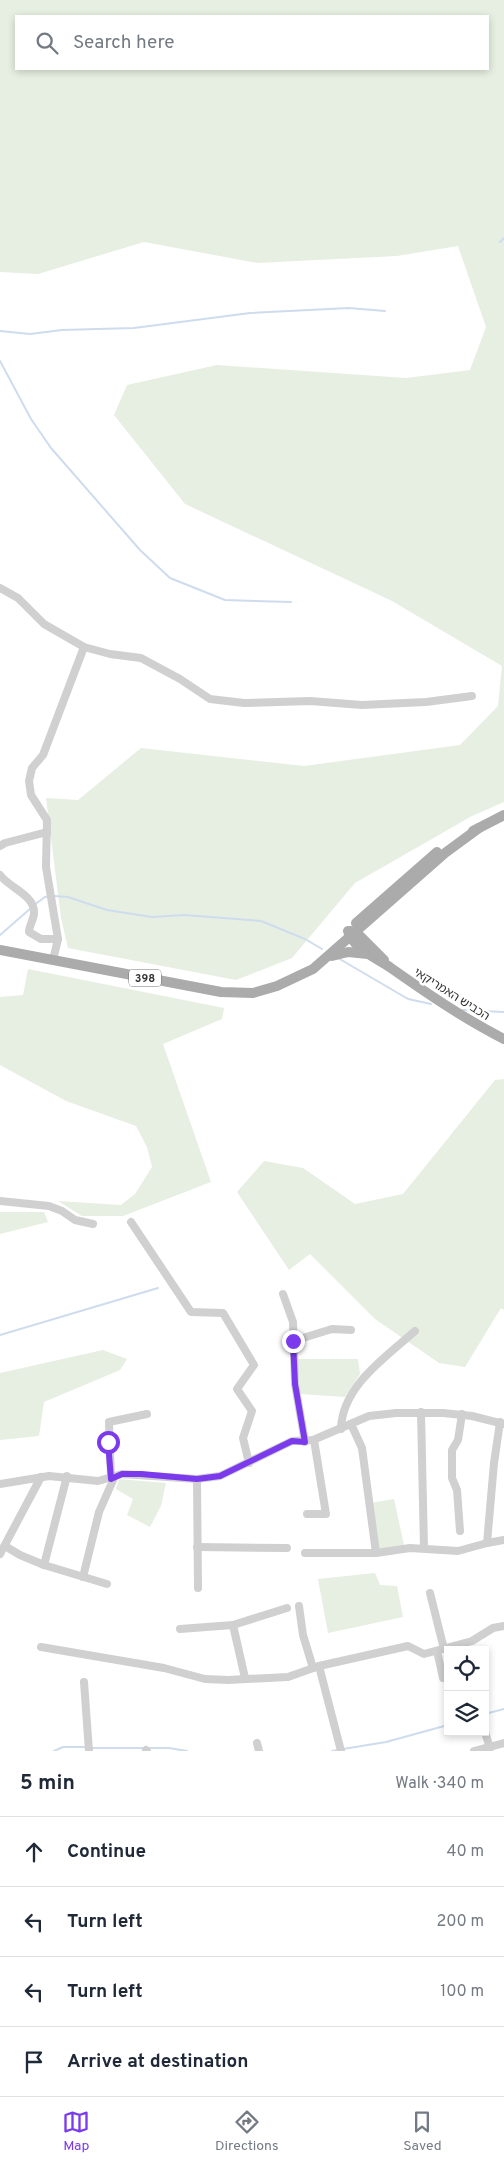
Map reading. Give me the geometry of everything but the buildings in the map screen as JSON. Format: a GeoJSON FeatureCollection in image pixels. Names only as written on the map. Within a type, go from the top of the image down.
{"type":"FeatureCollection","features":[{"type":"Feature","properties":{"kind":"main road","name":"398"},"geometry":{"type":"LineString","coordinates":[[0,950],[236,994],[253,992],[289,981],[313,969],[439,850],[457,838],[504,816]]}},
{"type":"Feature","properties":{"kind":"main road","name":"398"},"geometry":{"type":"LineString","coordinates":[[289,981],[375,916],[445,853],[479,828]]}},
{"type":"Feature","properties":{"kind":"main road"},"geometry":{"type":"LineString","coordinates":[[325,959],[342,953],[370,950],[369,931],[375,916]]}},
{"type":"Feature","properties":{"kind":"main road","name":"הכביש האמריקאי"},"geometry":{"type":"LineString","coordinates":[[351,933],[389,967],[434,1000],[504,1039]]}},
{"type":"Feature","properties":{"kind":"street"},"geometry":{"type":"LineString","coordinates":[[0,588],[18,598],[44,624],[84,647],[110,654],[141,658],[180,678],[210,699],[244,703],[310,701],[362,705],[426,702],[472,696]]}},
{"type":"Feature","properties":{"kind":"street"},"geometry":{"type":"LineString","coordinates":[[53,960],[58,939],[46,867],[47,820],[31,796],[29,781],[32,768],[43,755],[84,647]]}},
{"type":"Feature","properties":{"kind":"street"},"geometry":{"type":"LineString","coordinates":[[0,846],[5,842],[47,832]]}},
{"type":"Feature","properties":{"kind":"street"},"geometry":{"type":"LineString","coordinates":[[0,875],[5,882],[14,886],[32,906],[34,916],[29,925],[29,932],[40,939],[58,939]]}},
{"type":"Feature","properties":{"kind":"street"},"geometry":{"type":"LineString","coordinates":[[0,1201],[49,1206],[62,1211],[74,1220],[93,1224]]}},
{"type":"Feature","properties":{"kind":"street"},"geometry":{"type":"LineString","coordinates":[[130,1222],[191,1312],[222,1313],[254,1365],[238,1389],[252,1411],[243,1438],[249,1463]]}},
{"type":"Feature","properties":{"kind":"street"},"geometry":{"type":"LineString","coordinates":[[284,1294],[293,1322],[295,1384],[305,1442]]}},
{"type":"Feature","properties":{"kind":"street"},"geometry":{"type":"LineString","coordinates":[[293,1341],[332,1329],[351,1330]]}},
{"type":"Feature","properties":{"kind":"street"},"geometry":{"type":"LineString","coordinates":[[341,1429],[342,1417],[351,1395],[363,1378],[415,1330]]}},
{"type":"Feature","properties":{"kind":"street"},"geometry":{"type":"LineString","coordinates":[[422,1412],[424,1548]]}},
{"type":"Feature","properties":{"kind":"street"},"geometry":{"type":"LineString","coordinates":[[0,1484],[41,1477],[67,1476],[98,1481],[122,1474],[197,1479],[220,1476],[292,1441],[305,1442],[314,1440],[369,1416],[422,1412],[462,1414],[502,1423],[494,1463],[487,1543]]}},
{"type":"Feature","properties":{"kind":"street"},"geometry":{"type":"LineString","coordinates":[[82,1576],[99,1512],[112,1478],[109,1422],[147,1414]]}},
{"type":"Feature","properties":{"kind":"street"},"geometry":{"type":"LineString","coordinates":[[460,1531],[457,1490],[452,1478],[452,1450],[458,1440],[462,1414]]}},
{"type":"Feature","properties":{"kind":"street"},"geometry":{"type":"LineString","coordinates":[[351,1424],[362,1448],[376,1553]]}},
{"type":"Feature","properties":{"kind":"street"},"geometry":{"type":"LineString","coordinates":[[307,1514],[326,1514],[314,1440]]}},
{"type":"Feature","properties":{"kind":"street"},"geometry":{"type":"LineString","coordinates":[[44,1566],[67,1476]]}},
{"type":"Feature","properties":{"kind":"street"},"geometry":{"type":"LineString","coordinates":[[0,1554],[41,1477]]}},
{"type":"Feature","properties":{"kind":"street"},"geometry":{"type":"LineString","coordinates":[[197,1479],[198,1588]]}},
{"type":"Feature","properties":{"kind":"street"},"geometry":{"type":"LineString","coordinates":[[305,1554],[376,1553],[424,1548],[458,1551],[504,1540]]}},
{"type":"Feature","properties":{"kind":"street"},"geometry":{"type":"LineString","coordinates":[[5,1546],[44,1566],[108,1584]]}},
{"type":"Feature","properties":{"kind":"street"},"geometry":{"type":"LineString","coordinates":[[197,1547],[287,1548]]}},
{"type":"Feature","properties":{"kind":"street"},"geometry":{"type":"LineString","coordinates":[[430,1593],[444,1678]]}},
{"type":"Feature","properties":{"kind":"street"},"geometry":{"type":"LineString","coordinates":[[299,1606],[303,1635],[316,1667],[342,1751]]}},
{"type":"Feature","properties":{"kind":"street"},"geometry":{"type":"LineString","coordinates":[[180,1629],[233,1625],[288,1608]]}},
{"type":"Feature","properties":{"kind":"street"},"geometry":{"type":"LineString","coordinates":[[233,1625],[245,1678]]}},
{"type":"Feature","properties":{"kind":"street"},"geometry":{"type":"LineString","coordinates":[[41,1647],[164,1668],[205,1679],[288,1677],[316,1667],[408,1646],[424,1654],[472,1641],[493,1628],[504,1626]]}},
{"type":"Feature","properties":{"kind":"street"},"geometry":{"type":"LineString","coordinates":[[84,1682],[89,1751]]}},
{"type":"Feature","properties":{"kind":"street"},"geometry":{"type":"LineString","coordinates":[[486,1736],[490,1748]]}},
{"type":"Feature","properties":{"kind":"street"},"geometry":{"type":"LineString","coordinates":[[474,1751],[504,1743]]}},
{"type":"Feature","properties":{"kind":"shaded area"},"geometry":{"type":"Polygon","coordinates":[[[0,0],[504,0],[504,802],[472,816],[355,883],[292,958],[236,980],[68,948],[61,918],[46,798],[78,800],[141,748],[304,766],[460,745],[498,706],[502,666],[392,601],[185,504],[114,415],[127,385],[217,365],[406,378],[470,370],[486,327],[458,246],[397,256],[257,263],[144,242],[38,274],[0,272],[0,0]]]}},
{"type":"Feature","properties":{"kind":"shaded area"},"geometry":{"type":"Polygon","coordinates":[[[28,969],[224,1008],[222,1019],[163,1044],[211,1182],[123,1216],[82,1216],[58,1201],[121,1205],[135,1194],[152,1167],[147,1147],[136,1126],[66,1101],[0,1065],[0,997],[23,995],[28,969]]]}},
{"type":"Feature","properties":{"kind":"shaded area"},"geometry":{"type":"Polygon","coordinates":[[[504,1079],[504,1310],[501,1308],[465,1367],[439,1363],[375,1319],[310,1254],[289,1270],[237,1192],[264,1161],[303,1168],[355,1204],[403,1194],[495,1080],[504,1079]]]}},
{"type":"Feature","properties":{"kind":"shaded area"},"geometry":{"type":"Polygon","coordinates":[[[0,1212],[44,1212],[48,1222],[0,1234],[0,1212]]]}},
{"type":"Feature","properties":{"kind":"shaded area"},"geometry":{"type":"Polygon","coordinates":[[[103,1350],[127,1359],[120,1370],[44,1402],[39,1436],[0,1440],[0,1373],[103,1350]]]}},
{"type":"Feature","properties":{"kind":"shaded area"},"geometry":{"type":"Polygon","coordinates":[[[297,1359],[358,1359],[360,1374],[345,1397],[300,1394],[297,1359]]]}},
{"type":"Feature","properties":{"kind":"shaded area"},"geometry":{"type":"Polygon","coordinates":[[[119,1479],[166,1483],[161,1506],[150,1527],[127,1515],[133,1499],[116,1489],[119,1479]]]}},
{"type":"Feature","properties":{"kind":"shaded area"},"geometry":{"type":"Polygon","coordinates":[[[394,1499],[404,1545],[378,1550],[371,1503],[394,1499]]]}},
{"type":"Feature","properties":{"kind":"shaded area"},"geometry":{"type":"Polygon","coordinates":[[[375,1573],[380,1585],[397,1586],[403,1617],[328,1633],[318,1579],[375,1573]]]}},
{"type":"Feature","properties":{"kind":"waterway"},"geometry":{"type":"LineString","coordinates":[[500,242],[504,238]]}},
{"type":"Feature","properties":{"kind":"waterway"},"geometry":{"type":"LineString","coordinates":[[0,331],[30,334],[62,330],[134,328],[250,313],[349,308],[385,311]]}},
{"type":"Feature","properties":{"kind":"waterway"},"geometry":{"type":"LineString","coordinates":[[0,361],[31,419],[51,448],[140,550],[170,578],[225,600],[291,602]]}},
{"type":"Feature","properties":{"kind":"waterway"},"geometry":{"type":"LineString","coordinates":[[34,905],[49,896]]}},
{"type":"Feature","properties":{"kind":"waterway"},"geometry":{"type":"LineString","coordinates":[[54,896],[68,897],[107,910],[152,917],[184,915],[261,921],[305,939],[322,949]]}},
{"type":"Feature","properties":{"kind":"waterway"},"geometry":{"type":"LineString","coordinates":[[0,935],[31,908]]}},
{"type":"Feature","properties":{"kind":"waterway"},"geometry":{"type":"LineString","coordinates":[[338,958],[408,999],[431,1004]]}},
{"type":"Feature","properties":{"kind":"waterway"},"geometry":{"type":"LineString","coordinates":[[462,1010],[504,1012]]}},
{"type":"Feature","properties":{"kind":"waterway"},"geometry":{"type":"LineString","coordinates":[[0,1335],[158,1288]]}},
{"type":"Feature","properties":{"kind":"waterway"},"geometry":{"type":"LineString","coordinates":[[489,1713],[504,1709]]}},
{"type":"Feature","properties":{"kind":"waterway"},"geometry":{"type":"LineString","coordinates":[[343,1749],[386,1742],[444,1726]]}},
{"type":"Feature","properties":{"kind":"waterway"},"geometry":{"type":"LineString","coordinates":[[54,1751],[63,1747],[87,1747]]}},
{"type":"Feature","properties":{"kind":"waterway"},"geometry":{"type":"LineString","coordinates":[[92,1748],[169,1748],[187,1751]]}},
{"type":"Feature","properties":{"kind":"waterway"},"geometry":{"type":"LineString","coordinates":[[332,1751],[338,1750]]}},
{"type":"Feature","properties":{"kind":"route"},"geometry":{"type":"LineString","coordinates":[[108,1442],[111,1479],[122,1474],[197,1479],[220,1476],[292,1441],[305,1442],[295,1384],[293,1341]]}}]}
